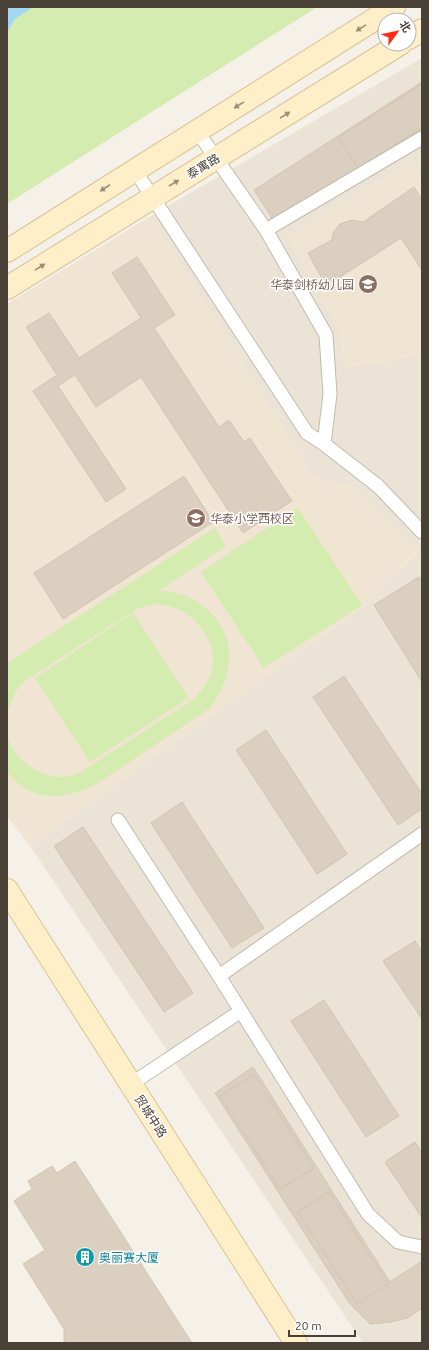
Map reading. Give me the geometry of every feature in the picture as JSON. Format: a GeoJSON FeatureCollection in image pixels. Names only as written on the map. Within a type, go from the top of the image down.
{"type":"FeatureCollection","features":[{"type":"Feature","properties":{"kind":"main road"},"geometry":{"type":"LineString","coordinates":[[7,251],[134,169],[394,7]]}},
{"type":"Feature","properties":{"kind":"main road","name":"泰寓路"},"geometry":{"type":"LineString","coordinates":[[7,288],[387,52]]}},
{"type":"Feature","properties":{"kind":"main road","name":"贸城中路"},"geometry":{"type":"LineString","coordinates":[[7,890],[296,1343]]}},
{"type":"Feature","properties":{"kind":"lane"},"geometry":{"type":"LineString","coordinates":[[197,131],[266,230],[326,335],[330,394],[324,444]]}},
{"type":"Feature","properties":{"kind":"lane"},"geometry":{"type":"LineString","coordinates":[[266,230],[422,138]]}},
{"type":"Feature","properties":{"kind":"lane"},"geometry":{"type":"LineString","coordinates":[[134,169],[306,433],[324,444],[378,486],[422,532]]}},
{"type":"Feature","properties":{"kind":"lane"},"geometry":{"type":"LineString","coordinates":[[118,820],[219,976],[368,1214],[398,1242],[422,1247]]}},
{"type":"Feature","properties":{"kind":"lane"},"geometry":{"type":"LineString","coordinates":[[219,976],[422,834]]}},
{"type":"Feature","properties":{"kind":"lane"},"geometry":{"type":"LineString","coordinates":[[131,1084],[241,1011]]}},
{"type":"Feature","properties":{"kind":"shaded area"},"geometry":{"type":"Polygon","coordinates":[[[422,58],[422,1343],[363,1343],[30,846],[363,607],[419,551],[351,486],[314,478],[151,216],[422,58]]]}},
{"type":"Feature","properties":{"kind":"shaded area","name":"华泰剑桥幼儿园"},"geometry":{"type":"Polygon","coordinates":[[[411,161],[422,177],[422,358],[419,356],[344,369],[339,330],[287,237],[411,161]]]}},
{"type":"Feature","properties":{"kind":"shaded area","name":"华泰小学西校区"},"geometry":{"type":"Polygon","coordinates":[[[151,216],[314,478],[351,486],[419,550],[363,607],[30,846],[7,816],[7,304],[151,216]]]}},
{"type":"Feature","properties":{"kind":"green space"},"geometry":{"type":"Polygon","coordinates":[[[7,7],[317,7],[7,204],[7,7]]]}},
{"type":"Feature","properties":{"kind":"green space"},"geometry":{"type":"Polygon","coordinates":[[[298,508],[362,605],[264,668],[201,572],[298,508]]]}},
{"type":"Feature","properties":{"kind":"green space"},"geometry":{"type":"Polygon","coordinates":[[[215,528],[226,546],[158,591],[185,595],[197,602],[208,610],[224,632],[228,646],[229,660],[227,673],[223,685],[210,708],[95,785],[75,793],[46,796],[27,789],[18,783],[7,772],[7,737],[16,753],[29,766],[45,774],[53,776],[70,776],[81,772],[194,699],[202,690],[211,673],[213,661],[213,655],[206,635],[192,618],[173,607],[163,605],[148,605],[137,609],[24,681],[16,691],[7,712],[7,663],[215,528]]]}},
{"type":"Feature","properties":{"kind":"green space"},"geometry":{"type":"Polygon","coordinates":[[[133,613],[189,698],[90,762],[35,678],[133,613]]]}},
{"type":"Feature","properties":{"kind":"water"},"geometry":{"type":"Polygon","coordinates":[[[7,7],[33,7],[15,19],[7,32],[7,7]]]}},
{"type":"Feature","properties":{"kind":"building"},"geometry":{"type":"Polygon","coordinates":[[[422,82],[422,129],[275,223],[254,190],[422,82]]]}},
{"type":"Feature","properties":{"kind":"building"},"geometry":{"type":"Polygon","coordinates":[[[422,84],[422,127],[358,168],[338,138],[422,84]]]}},
{"type":"Feature","properties":{"kind":"building"},"geometry":{"type":"Polygon","coordinates":[[[414,187],[422,200],[422,270],[401,238],[326,286],[308,253],[332,240],[333,233],[340,224],[352,220],[363,222],[414,187]]]}},
{"type":"Feature","properties":{"kind":"building"},"geometry":{"type":"Polygon","coordinates":[[[137,257],[175,315],[154,328],[219,427],[229,420],[244,442],[250,438],[292,501],[243,533],[141,377],[96,407],[75,375],[58,386],[126,489],[106,502],[33,391],[57,375],[26,327],[49,313],[79,358],[141,318],[112,273],[137,257]]]}},
{"type":"Feature","properties":{"kind":"building"},"geometry":{"type":"Polygon","coordinates":[[[184,476],[213,522],[63,619],[34,573],[184,476]]]}},
{"type":"Feature","properties":{"kind":"building"},"geometry":{"type":"Polygon","coordinates":[[[419,577],[422,582],[422,682],[374,605],[419,577]]]}},
{"type":"Feature","properties":{"kind":"building"},"geometry":{"type":"Polygon","coordinates":[[[344,676],[422,794],[422,809],[398,825],[313,697],[344,676]]]}},
{"type":"Feature","properties":{"kind":"building"},"geometry":{"type":"Polygon","coordinates":[[[266,730],[347,854],[317,874],[236,750],[266,730]]]}},
{"type":"Feature","properties":{"kind":"building"},"geometry":{"type":"Polygon","coordinates":[[[182,802],[264,928],[232,948],[151,823],[182,802]]]}},
{"type":"Feature","properties":{"kind":"building"},"geometry":{"type":"Polygon","coordinates":[[[83,827],[193,993],[164,1012],[54,846],[83,827]]]}},
{"type":"Feature","properties":{"kind":"building"},"geometry":{"type":"Polygon","coordinates":[[[415,941],[422,952],[422,1019],[383,961],[415,941]]]}},
{"type":"Feature","properties":{"kind":"building"},"geometry":{"type":"Polygon","coordinates":[[[324,1000],[399,1116],[366,1137],[291,1021],[324,1000]]]}},
{"type":"Feature","properties":{"kind":"building"},"geometry":{"type":"Polygon","coordinates":[[[253,1067],[390,1282],[422,1261],[422,1308],[407,1318],[391,1322],[370,1324],[350,1304],[215,1093],[253,1067]]]}},
{"type":"Feature","properties":{"kind":"building"},"geometry":{"type":"Polygon","coordinates":[[[254,1075],[314,1168],[280,1189],[220,1096],[254,1075]]]}},
{"type":"Feature","properties":{"kind":"building"},"geometry":{"type":"Polygon","coordinates":[[[415,1142],[422,1152],[422,1218],[385,1162],[415,1142]]]}},
{"type":"Feature","properties":{"kind":"building","name":"奥丽赛大厦"},"geometry":{"type":"Polygon","coordinates":[[[75,1161],[192,1343],[64,1343],[64,1329],[23,1264],[45,1250],[14,1201],[32,1189],[28,1181],[52,1166],[57,1173],[75,1161]]]}},
{"type":"Feature","properties":{"kind":"building"},"geometry":{"type":"Polygon","coordinates":[[[329,1192],[388,1284],[357,1304],[298,1212],[329,1192]]]}},
{"type":"Feature","properties":{"kind":"place","name":"华泰剑桥幼儿园"},"geometry":{"type":"Point","coordinates":[368,284]}},
{"type":"Feature","properties":{"kind":"place","name":"华泰小学西校区"},"geometry":{"type":"Point","coordinates":[196,518]}},
{"type":"Feature","properties":{"kind":"place","name":"奥丽赛大厦"},"geometry":{"type":"Point","coordinates":[85,1257]}}]}
